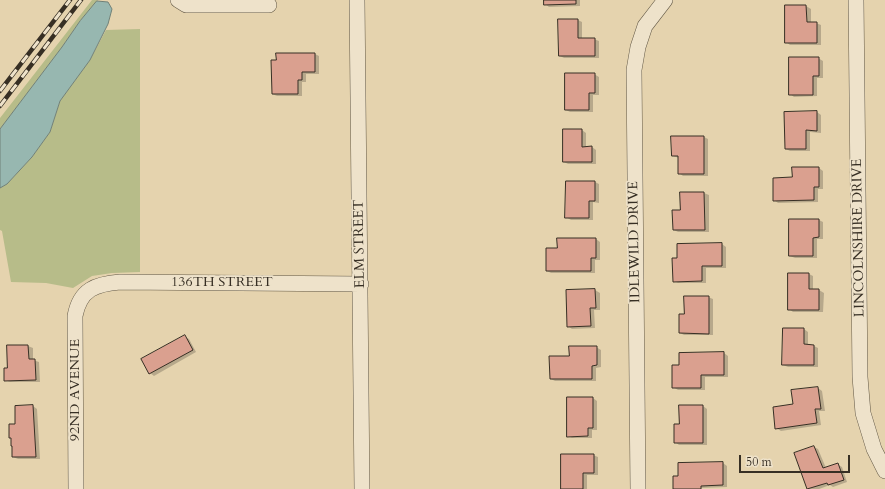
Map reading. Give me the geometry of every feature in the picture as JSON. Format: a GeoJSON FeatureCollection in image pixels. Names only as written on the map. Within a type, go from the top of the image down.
{"type":"FeatureCollection","features":[{"type":"Feature","properties":{"kind":"street"},"geometry":{"type":"LineString","coordinates":[[178,0],[186,5],[269,5]]}},
{"type":"Feature","properties":{"kind":"street","name":"ELM STREET"},"geometry":{"type":"LineString","coordinates":[[357,0],[362,489]]}},
{"type":"Feature","properties":{"kind":"street","name":"LINCOLNSHIRE DRIVE"},"geometry":{"type":"LineString","coordinates":[[856,0],[860,377],[863,413],[874,449],[885,471]]}},
{"type":"Feature","properties":{"kind":"street","name":"IDLEWILD DRIVE"},"geometry":{"type":"LineString","coordinates":[[638,489],[634,70],[638,47],[645,26],[663,1]]}},
{"type":"Feature","properties":{"kind":"street","name":"136TH STREET"},"geometry":{"type":"LineString","coordinates":[[86,293],[95,287],[120,282],[361,284]]}},
{"type":"Feature","properties":{"kind":"street","name":"92ND AVENUE"},"geometry":{"type":"LineString","coordinates":[[76,489],[75,316],[76,309],[86,293]]}},
{"type":"Feature","properties":{"kind":"green space"},"geometry":{"type":"Polygon","coordinates":[[[92,0],[98,0],[80,21],[0,129],[0,118],[92,0]]]}},
{"type":"Feature","properties":{"kind":"green space"},"geometry":{"type":"Polygon","coordinates":[[[140,29],[140,272],[112,273],[92,276],[73,288],[46,283],[11,282],[2,231],[0,230],[0,188],[7,184],[32,157],[50,132],[60,101],[90,60],[106,30],[140,29]]]}},
{"type":"Feature","properties":{"kind":"water"},"geometry":{"type":"Polygon","coordinates":[[[97,1],[108,2],[112,9],[108,24],[90,60],[60,101],[50,132],[32,157],[7,184],[0,188],[0,129],[80,21],[97,1]]]}},
{"type":"Feature","properties":{"kind":"building"},"geometry":{"type":"Polygon","coordinates":[[[544,0],[576,0],[576,4],[544,5],[544,0]]]}},
{"type":"Feature","properties":{"kind":"building"},"geometry":{"type":"Polygon","coordinates":[[[785,5],[806,5],[807,22],[817,22],[817,43],[785,43],[785,5]]]}},
{"type":"Feature","properties":{"kind":"building"},"geometry":{"type":"Polygon","coordinates":[[[558,19],[578,19],[578,38],[595,38],[595,56],[559,56],[558,19]]]}},
{"type":"Feature","properties":{"kind":"building"},"geometry":{"type":"Polygon","coordinates":[[[276,53],[315,53],[315,72],[302,72],[302,80],[298,80],[298,94],[272,94],[271,60],[276,60],[276,53]]]}},
{"type":"Feature","properties":{"kind":"building"},"geometry":{"type":"Polygon","coordinates":[[[789,57],[819,57],[819,76],[813,76],[813,95],[789,95],[789,57]]]}},
{"type":"Feature","properties":{"kind":"building"},"geometry":{"type":"Polygon","coordinates":[[[565,73],[595,73],[595,93],[589,93],[589,110],[565,110],[565,73]]]}},
{"type":"Feature","properties":{"kind":"building"},"geometry":{"type":"Polygon","coordinates":[[[817,111],[817,131],[806,130],[806,149],[785,149],[784,112],[817,111]]]}},
{"type":"Feature","properties":{"kind":"building"},"geometry":{"type":"Polygon","coordinates":[[[563,129],[582,129],[582,147],[592,146],[592,162],[563,162],[563,129]]]}},
{"type":"Feature","properties":{"kind":"building"},"geometry":{"type":"Polygon","coordinates":[[[671,136],[704,136],[704,174],[678,174],[678,156],[672,156],[671,136]]]}},
{"type":"Feature","properties":{"kind":"building"},"geometry":{"type":"Polygon","coordinates":[[[792,167],[819,167],[819,187],[814,187],[814,200],[773,201],[773,178],[792,177],[792,167]]]}},
{"type":"Feature","properties":{"kind":"building"},"geometry":{"type":"Polygon","coordinates":[[[566,181],[595,181],[595,201],[589,201],[589,218],[565,218],[566,181]]]}},
{"type":"Feature","properties":{"kind":"building"},"geometry":{"type":"Polygon","coordinates":[[[680,192],[704,192],[705,230],[673,230],[672,210],[680,210],[680,192]]]}},
{"type":"Feature","properties":{"kind":"building"},"geometry":{"type":"Polygon","coordinates":[[[789,219],[819,219],[819,237],[813,238],[813,256],[789,256],[789,219]]]}},
{"type":"Feature","properties":{"kind":"building"},"geometry":{"type":"Polygon","coordinates":[[[557,238],[596,238],[596,258],[591,258],[591,271],[546,271],[546,248],[557,248],[557,238]]]}},
{"type":"Feature","properties":{"kind":"building"},"geometry":{"type":"Polygon","coordinates":[[[722,243],[722,266],[702,266],[702,281],[673,282],[672,258],[677,258],[677,244],[722,243]]]}},
{"type":"Feature","properties":{"kind":"building"},"geometry":{"type":"Polygon","coordinates":[[[788,273],[809,273],[809,289],[819,289],[819,310],[788,310],[788,273]]]}},
{"type":"Feature","properties":{"kind":"building"},"geometry":{"type":"Polygon","coordinates":[[[595,289],[596,308],[590,308],[591,326],[567,327],[566,290],[595,289]]]}},
{"type":"Feature","properties":{"kind":"building"},"geometry":{"type":"Polygon","coordinates":[[[684,296],[709,296],[709,334],[679,333],[679,314],[684,314],[684,296]]]}},
{"type":"Feature","properties":{"kind":"building"},"geometry":{"type":"Polygon","coordinates":[[[783,328],[804,328],[804,344],[814,345],[814,365],[782,365],[783,328]]]}},
{"type":"Feature","properties":{"kind":"building"},"geometry":{"type":"Polygon","coordinates":[[[185,335],[193,350],[149,374],[141,359],[185,335]]]}},
{"type":"Feature","properties":{"kind":"building"},"geometry":{"type":"Polygon","coordinates":[[[7,345],[28,345],[29,359],[35,359],[36,380],[4,381],[4,368],[7,368],[7,345]]]}},
{"type":"Feature","properties":{"kind":"building"},"geometry":{"type":"Polygon","coordinates":[[[569,346],[597,346],[597,365],[592,366],[592,379],[550,379],[549,356],[569,356],[569,346]]]}},
{"type":"Feature","properties":{"kind":"building"},"geometry":{"type":"Polygon","coordinates":[[[724,352],[724,375],[701,375],[701,388],[672,388],[672,365],[679,365],[679,353],[724,352]]]}},
{"type":"Feature","properties":{"kind":"building"},"geometry":{"type":"Polygon","coordinates":[[[818,387],[821,409],[815,409],[817,423],[775,429],[773,407],[793,404],[791,390],[818,387]]]}},
{"type":"Feature","properties":{"kind":"building"},"geometry":{"type":"Polygon","coordinates":[[[567,397],[593,397],[593,428],[588,428],[588,436],[567,437],[567,397]]]}},
{"type":"Feature","properties":{"kind":"building"},"geometry":{"type":"Polygon","coordinates":[[[33,405],[36,457],[12,457],[11,438],[9,438],[9,424],[15,424],[15,406],[33,405]]]}},
{"type":"Feature","properties":{"kind":"building"},"geometry":{"type":"Polygon","coordinates":[[[679,405],[703,405],[703,443],[674,443],[674,424],[679,424],[679,405]]]}},
{"type":"Feature","properties":{"kind":"building"},"geometry":{"type":"Polygon","coordinates":[[[814,446],[823,468],[838,463],[844,480],[807,489],[794,453],[814,446]]]}},
{"type":"Feature","properties":{"kind":"building"},"geometry":{"type":"Polygon","coordinates":[[[561,454],[594,454],[594,473],[583,473],[583,489],[561,489],[561,454]]]}},
{"type":"Feature","properties":{"kind":"building"},"geometry":{"type":"Polygon","coordinates":[[[723,462],[723,485],[701,486],[701,489],[673,489],[673,476],[678,476],[678,463],[723,462]]]}},
{"type":"Feature","properties":{"kind":"railway"},"geometry":{"type":"LineString","coordinates":[[0,91],[70,0]]}},
{"type":"Feature","properties":{"kind":"railway"},"geometry":{"type":"LineString","coordinates":[[0,106],[81,0]]}}]}
